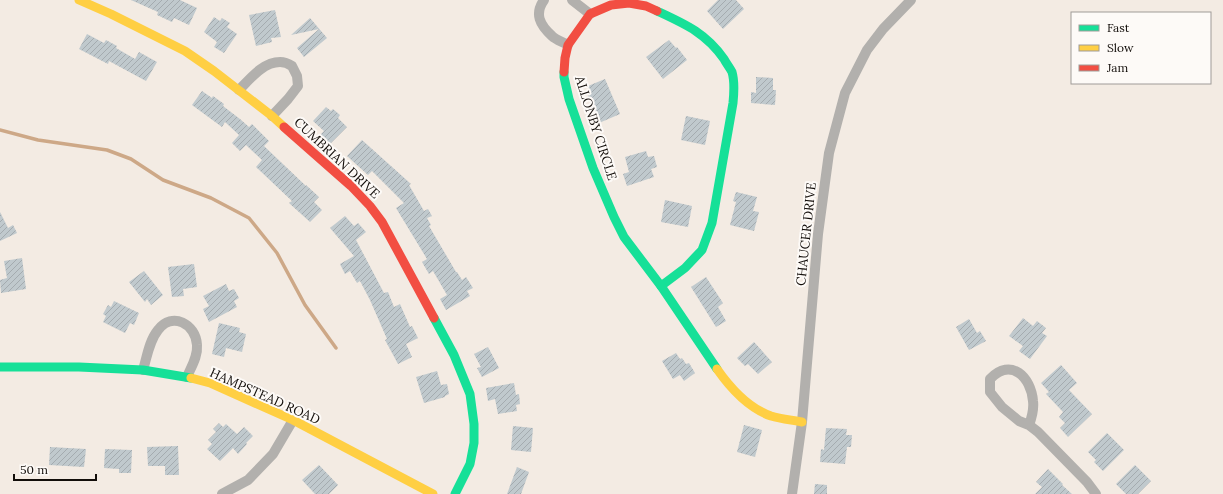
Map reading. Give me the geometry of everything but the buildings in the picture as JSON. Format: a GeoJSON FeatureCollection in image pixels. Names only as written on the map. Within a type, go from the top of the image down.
{"type":"FeatureCollection","features":[{"type":"Feature","properties":{"kind":"street","name":"CUMBRIAN DRIVE"},"geometry":{"type":"LineString","coordinates":[[79,0],[111,14],[185,51],[214,71],[272,116],[351,186],[370,206],[382,222],[454,355],[470,394],[474,424],[474,443],[470,464],[455,494]]}},
{"type":"Feature","properties":{"kind":"street"},"geometry":{"type":"LineString","coordinates":[[544,0],[539,6],[538,16],[552,37],[568,45]]}},
{"type":"Feature","properties":{"kind":"street"},"geometry":{"type":"LineString","coordinates":[[572,0],[590,14]]}},
{"type":"Feature","properties":{"kind":"street","name":"CHAUCER DRIVE"},"geometry":{"type":"LineString","coordinates":[[792,494],[802,422],[818,234],[829,153],[844,93],[867,50],[883,29],[911,0]]}},
{"type":"Feature","properties":{"kind":"street","name":"ALLONBY CIRCLE"},"geometry":{"type":"LineString","coordinates":[[661,286],[685,268],[702,250],[712,223],[733,103],[734,87],[732,72],[720,54],[706,38],[685,24],[646,6],[630,3],[611,5],[590,14],[575,34],[568,45],[565,58],[564,77],[569,99],[593,168],[614,217],[624,237],[661,286],[728,385],[748,404],[771,416],[802,422]]}},
{"type":"Feature","properties":{"kind":"street"},"geometry":{"type":"LineString","coordinates":[[239,90],[267,65],[281,62],[292,66],[297,76],[298,86],[272,116]]}},
{"type":"Feature","properties":{"kind":"street"},"geometry":{"type":"LineString","coordinates":[[143,370],[153,337],[159,328],[169,321],[180,321],[190,328],[195,336],[197,346],[195,360],[187,377]]}},
{"type":"Feature","properties":{"kind":"street","name":"HAMPSTEAD ROAD"},"geometry":{"type":"LineString","coordinates":[[0,367],[79,366],[143,370],[187,377],[210,383],[292,420],[433,494]]}},
{"type":"Feature","properties":{"kind":"street"},"geometry":{"type":"LineString","coordinates":[[1029,425],[1033,413],[1033,400],[1030,387],[1022,375],[1012,369],[1002,370],[995,374],[990,379],[990,392],[1002,407],[1019,421],[1029,425],[1038,432],[1087,482],[1096,494]]}},
{"type":"Feature","properties":{"kind":"street"},"geometry":{"type":"LineString","coordinates":[[222,494],[248,480],[272,454],[292,420]]}},
{"type":"Feature","properties":{"kind":"waterway"},"geometry":{"type":"LineString","coordinates":[[0,130],[38,140],[107,150],[131,159],[163,180],[211,198],[249,218],[277,253],[305,305],[336,348]]}},
{"type":"Feature","properties":{"kind":"traffic: fast"},"geometry":{"type":"LineString","coordinates":[[657,11],[686,25],[710,42],[724,59],[732,72],[734,80],[733,103],[712,223],[702,250],[685,268],[661,286]]}},
{"type":"Feature","properties":{"kind":"traffic: fast"},"geometry":{"type":"LineString","coordinates":[[564,72],[569,99],[593,168],[624,237],[661,286],[717,369]]}},
{"type":"Feature","properties":{"kind":"traffic: fast"},"geometry":{"type":"LineString","coordinates":[[434,318],[454,355],[470,394],[474,424],[474,443],[470,464],[455,494]]}},
{"type":"Feature","properties":{"kind":"traffic: fast"},"geometry":{"type":"LineString","coordinates":[[0,367],[79,367],[143,370],[191,378]]}},
{"type":"Feature","properties":{"kind":"traffic: slow"},"geometry":{"type":"LineString","coordinates":[[79,0],[111,14],[185,51],[214,71],[284,127]]}},
{"type":"Feature","properties":{"kind":"traffic: slow"},"geometry":{"type":"LineString","coordinates":[[717,369],[734,391],[747,403],[763,413],[783,419],[802,422]]}},
{"type":"Feature","properties":{"kind":"traffic: slow"},"geometry":{"type":"LineString","coordinates":[[191,378],[210,383],[293,420],[433,494]]}},
{"type":"Feature","properties":{"kind":"traffic: jam"},"geometry":{"type":"LineString","coordinates":[[564,72],[568,45],[590,14],[611,5],[629,3],[646,6],[657,11]]}},
{"type":"Feature","properties":{"kind":"traffic: jam"},"geometry":{"type":"LineString","coordinates":[[284,127],[351,186],[370,206],[382,222],[434,318]]}}]}
